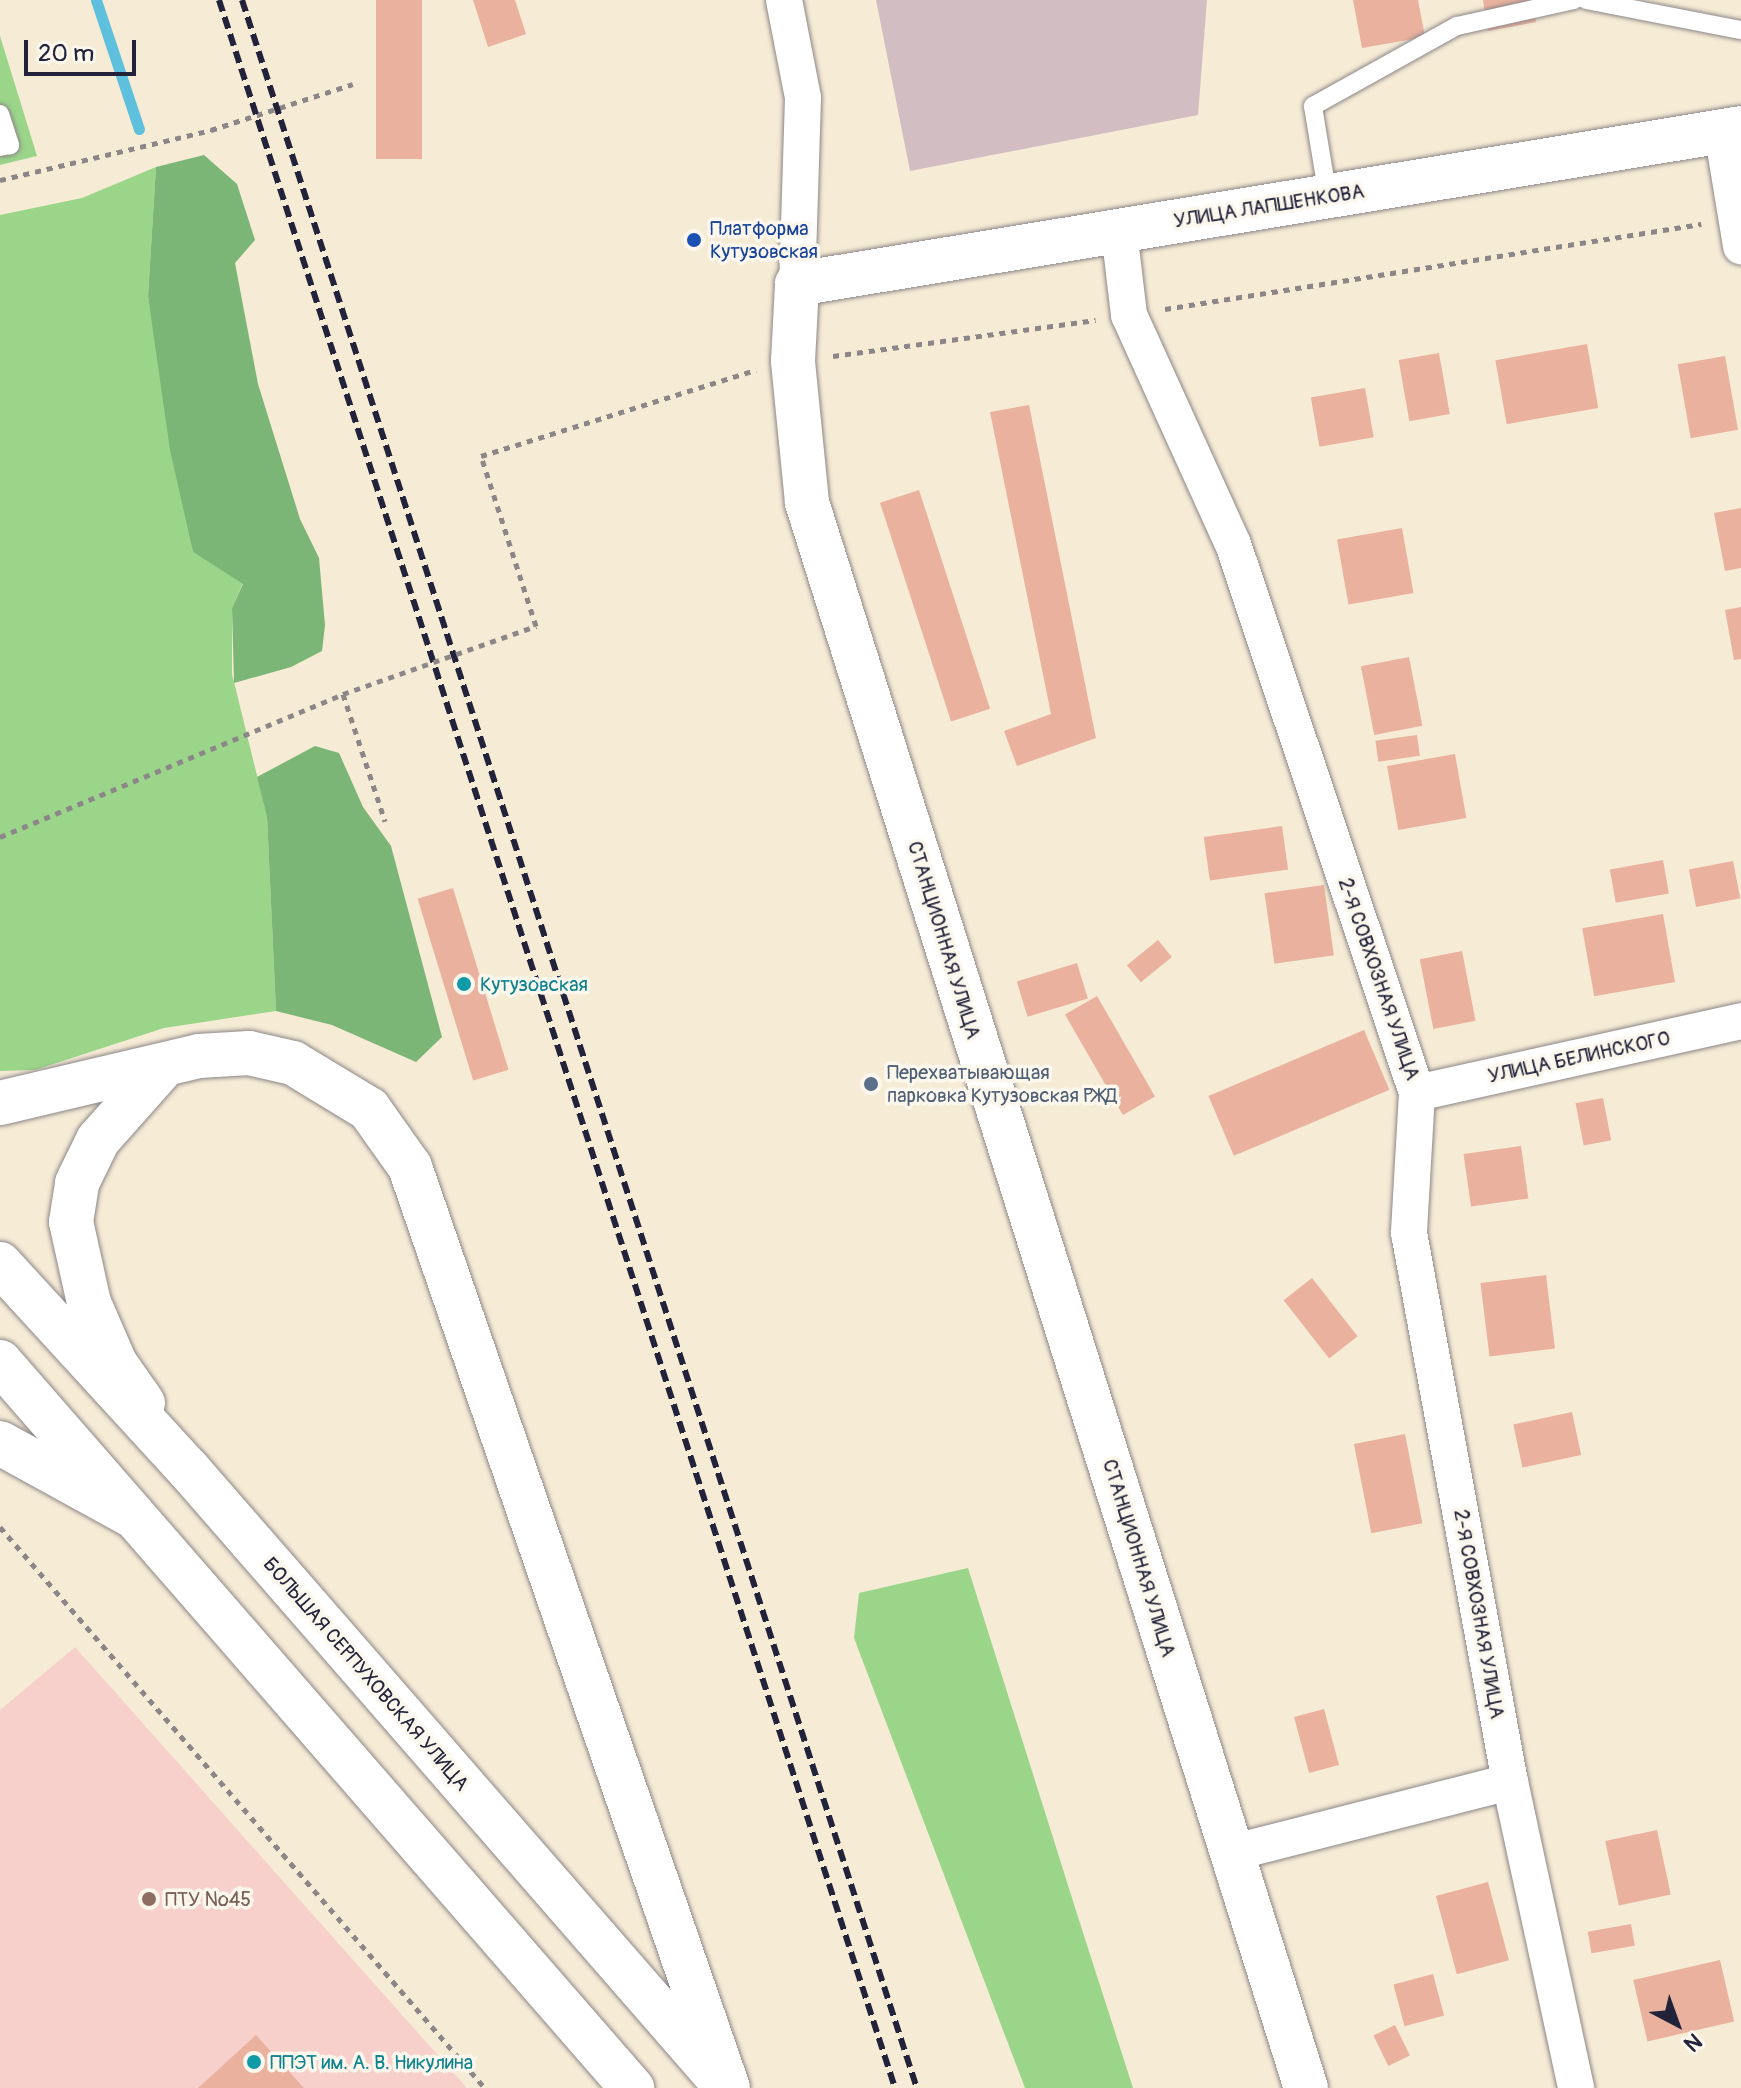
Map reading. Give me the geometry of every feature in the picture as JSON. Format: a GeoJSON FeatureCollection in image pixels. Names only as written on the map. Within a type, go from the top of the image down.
{"type":"FeatureCollection","features":[{"type":"Feature","properties":{"kind":"street","name":"СТАНЦИОННАЯ УЛИЦА"},"geometry":{"type":"LineString","coordinates":[[784,0],[803,98],[793,361],[807,502],[1306,2088]]}},
{"type":"Feature","properties":{"kind":"street","name":"УЛИЦА ЛАПШЕНКОВА"},"geometry":{"type":"LineString","coordinates":[[797,284],[1731,130]]}},
{"type":"Feature","properties":{"kind":"street"},"geometry":{"type":"LineString","coordinates":[[1731,130],[1741,246]]}},
{"type":"Feature","properties":{"kind":"street","name":"2-Я СОВХОЗНАЯ УЛИЦА"},"geometry":{"type":"LineString","coordinates":[[1119,231],[1129,315],[1233,544],[1417,1093],[1409,1233],[1510,1782],[1576,2088]]}},
{"type":"Feature","properties":{"kind":"street","name":"УЛИЦА БЕЛИНСКОГО"},"geometry":{"type":"LineString","coordinates":[[1417,1093],[1741,1021]]}},
{"type":"Feature","properties":{"kind":"street"},"geometry":{"type":"LineString","coordinates":[[0,1103],[162,1068],[199,1056],[249,1053],[293,1063],[369,1109],[410,1167],[727,2088]]}},
{"type":"Feature","properties":{"kind":"street"},"geometry":{"type":"LineString","coordinates":[[162,1068],[98,1140],[77,1183],[71,1222],[89,1303],[115,1363],[189,1470]]}},
{"type":"Feature","properties":{"kind":"street","name":"БОЛЬШАЯ СЕРПУХОВСКАЯ УЛИЦА"},"geometry":{"type":"LineString","coordinates":[[0,1264],[189,1470],[727,2088]]}},
{"type":"Feature","properties":{"kind":"street"},"geometry":{"type":"LineString","coordinates":[[0,1362],[632,2088]]}},
{"type":"Feature","properties":{"kind":"street"},"geometry":{"type":"LineString","coordinates":[[0,1443],[138,1519]]}},
{"type":"Feature","properties":{"kind":"street"},"geometry":{"type":"LineString","coordinates":[[1231,1853],[1510,1782]]}},
{"type":"Feature","properties":{"kind":"lane"},"geometry":{"type":"LineString","coordinates":[[1328,197],[1313,106],[1457,26],[1574,0]]}},
{"type":"Feature","properties":{"kind":"lane"},"geometry":{"type":"LineString","coordinates":[[1586,0],[1741,30]]}},
{"type":"Feature","properties":{"kind":"lane"},"geometry":{"type":"LineString","coordinates":[[0,114],[10,145],[0,147]]}},
{"type":"Feature","properties":{"kind":"path"},"geometry":{"type":"LineString","coordinates":[[0,180],[211,130],[353,84]]}},
{"type":"Feature","properties":{"kind":"path"},"geometry":{"type":"LineString","coordinates":[[0,837],[343,694],[536,626],[486,469]]}},
{"type":"Feature","properties":{"kind":"path"},"geometry":{"type":"LineString","coordinates":[[343,694],[385,821]]}},
{"type":"Feature","properties":{"kind":"path"},"geometry":{"type":"LineString","coordinates":[[0,1527],[485,2088]]}},
{"type":"Feature","properties":{"kind":"shaded area"},"geometry":{"type":"Polygon","coordinates":[[[876,0],[1207,0],[1198,115],[910,171],[876,0]]]}},
{"type":"Feature","properties":{"kind":"shaded area","name":"ПТУ №45"},"geometry":{"type":"Polygon","coordinates":[[[75,1647],[467,2088],[0,2088],[0,1710],[75,1647]]]}},
{"type":"Feature","properties":{"kind":"green space"},"geometry":{"type":"Polygon","coordinates":[[[0,36],[37,156],[0,165],[0,36]]]}},
{"type":"Feature","properties":{"kind":"green space"},"geometry":{"type":"Polygon","coordinates":[[[204,155],[237,184],[255,240],[235,263],[258,384],[300,519],[319,558],[325,625],[322,651],[291,667],[234,683],[232,608],[243,584],[193,552],[170,450],[148,296],[156,167],[204,155]]]}},
{"type":"Feature","properties":{"kind":"green space"},"geometry":{"type":"Polygon","coordinates":[[[156,167],[148,296],[193,552],[243,583],[232,608],[232,674],[267,816],[276,1011],[164,1028],[35,1070],[0,1071],[0,215],[82,198],[156,167]]]}},
{"type":"Feature","properties":{"kind":"green space"},"geometry":{"type":"Polygon","coordinates":[[[315,746],[339,753],[363,807],[391,846],[442,1037],[416,1062],[332,1025],[276,1011],[267,817],[257,777],[315,746]]]}},
{"type":"Feature","properties":{"kind":"green space"},"geometry":{"type":"Polygon","coordinates":[[[968,1568],[1133,2088],[1025,2088],[854,1638],[859,1593],[968,1568]]]}},
{"type":"Feature","properties":{"kind":"building"},"geometry":{"type":"Polygon","coordinates":[[[376,0],[422,0],[422,159],[376,159],[376,0]]]}},
{"type":"Feature","properties":{"kind":"building"},"geometry":{"type":"Polygon","coordinates":[[[473,0],[515,0],[526,34],[488,47],[473,0]]]}},
{"type":"Feature","properties":{"kind":"building"},"geometry":{"type":"Polygon","coordinates":[[[1353,0],[1418,0],[1425,37],[1362,48],[1353,0]]]}},
{"type":"Feature","properties":{"kind":"building"},"geometry":{"type":"Polygon","coordinates":[[[1483,0],[1533,0],[1536,22],[1488,31],[1483,0]]]}},
{"type":"Feature","properties":{"kind":"building"},"geometry":{"type":"Polygon","coordinates":[[[1587,344],[1598,408],[1507,424],[1495,360],[1587,344]]]}},
{"type":"Feature","properties":{"kind":"building"},"geometry":{"type":"Polygon","coordinates":[[[1439,353],[1450,414],[1409,421],[1399,360],[1439,353]]]}},
{"type":"Feature","properties":{"kind":"building"},"geometry":{"type":"Polygon","coordinates":[[[1725,356],[1738,430],[1691,438],[1678,364],[1725,356]]]}},
{"type":"Feature","properties":{"kind":"building"},"geometry":{"type":"Polygon","coordinates":[[[1365,388],[1374,437],[1320,447],[1311,398],[1365,388]]]}},
{"type":"Feature","properties":{"kind":"building"},"geometry":{"type":"Polygon","coordinates":[[[1029,405],[1096,738],[1017,766],[1004,731],[1051,714],[990,412],[1029,405]]]}},
{"type":"Feature","properties":{"kind":"building"},"geometry":{"type":"Polygon","coordinates":[[[919,490],[990,709],[951,721],[880,503],[919,490]]]}},
{"type":"Feature","properties":{"kind":"building"},"geometry":{"type":"Polygon","coordinates":[[[1741,508],[1741,568],[1725,571],[1714,513],[1741,508]]]}},
{"type":"Feature","properties":{"kind":"building"},"geometry":{"type":"Polygon","coordinates":[[[1402,528],[1413,593],[1348,604],[1337,539],[1402,528]]]}},
{"type":"Feature","properties":{"kind":"building"},"geometry":{"type":"Polygon","coordinates":[[[1741,607],[1741,659],[1734,660],[1725,610],[1741,607]]]}},
{"type":"Feature","properties":{"kind":"building"},"geometry":{"type":"Polygon","coordinates":[[[1409,657],[1422,726],[1374,735],[1361,666],[1409,657]]]}},
{"type":"Feature","properties":{"kind":"building"},"geometry":{"type":"Polygon","coordinates":[[[1417,735],[1420,756],[1378,762],[1375,741],[1417,735]]]}},
{"type":"Feature","properties":{"kind":"building"},"geometry":{"type":"Polygon","coordinates":[[[1455,754],[1466,818],[1398,830],[1387,766],[1455,754]]]}},
{"type":"Feature","properties":{"kind":"building"},"geometry":{"type":"Polygon","coordinates":[[[1282,826],[1288,870],[1210,881],[1204,837],[1282,826]]]}},
{"type":"Feature","properties":{"kind":"building"},"geometry":{"type":"Polygon","coordinates":[[[1663,860],[1669,893],[1616,903],[1610,869],[1663,860]]]}},
{"type":"Feature","properties":{"kind":"building"},"geometry":{"type":"Polygon","coordinates":[[[1733,861],[1740,898],[1696,907],[1689,870],[1733,861]]]}},
{"type":"Feature","properties":{"kind":"building"},"geometry":{"type":"Polygon","coordinates":[[[1324,885],[1334,955],[1274,964],[1265,893],[1324,885]]]}},
{"type":"Feature","properties":{"kind":"building","name":"Кутузовская"},"geometry":{"type":"Polygon","coordinates":[[[453,888],[509,1070],[473,1081],[418,899],[453,888]]]}},
{"type":"Feature","properties":{"kind":"building"},"geometry":{"type":"Polygon","coordinates":[[[1663,914],[1675,982],[1594,996],[1582,928],[1663,914]]]}},
{"type":"Feature","properties":{"kind":"building"},"geometry":{"type":"Polygon","coordinates":[[[1158,940],[1172,957],[1141,982],[1127,965],[1158,940]]]}},
{"type":"Feature","properties":{"kind":"building"},"geometry":{"type":"Polygon","coordinates":[[[1462,951],[1476,1021],[1433,1029],[1420,959],[1462,951]]]}},
{"type":"Feature","properties":{"kind":"building"},"geometry":{"type":"Polygon","coordinates":[[[1077,963],[1088,998],[1028,1017],[1017,981],[1077,963]]]}},
{"type":"Feature","properties":{"kind":"building"},"geometry":{"type":"Polygon","coordinates":[[[1097,996],[1155,1096],[1123,1115],[1065,1014],[1097,996]]]}},
{"type":"Feature","properties":{"kind":"building"},"geometry":{"type":"Polygon","coordinates":[[[1364,1030],[1389,1090],[1234,1156],[1208,1096],[1364,1030]]]}},
{"type":"Feature","properties":{"kind":"building"},"geometry":{"type":"Polygon","coordinates":[[[1603,1098],[1611,1140],[1584,1146],[1576,1103],[1603,1098]]]}},
{"type":"Feature","properties":{"kind":"building"},"geometry":{"type":"Polygon","coordinates":[[[1521,1146],[1528,1198],[1471,1207],[1464,1154],[1521,1146]]]}},
{"type":"Feature","properties":{"kind":"building"},"geometry":{"type":"Polygon","coordinates":[[[1546,1275],[1555,1348],[1490,1356],[1480,1283],[1546,1275]]]}},
{"type":"Feature","properties":{"kind":"building"},"geometry":{"type":"Polygon","coordinates":[[[1312,1278],[1358,1336],[1329,1358],[1284,1300],[1312,1278]]]}},
{"type":"Feature","properties":{"kind":"building"},"geometry":{"type":"Polygon","coordinates":[[[1572,1412],[1581,1455],[1522,1468],[1513,1424],[1572,1412]]]}},
{"type":"Feature","properties":{"kind":"building"},"geometry":{"type":"Polygon","coordinates":[[[1405,1434],[1422,1523],[1371,1533],[1354,1444],[1405,1434]]]}},
{"type":"Feature","properties":{"kind":"building"},"geometry":{"type":"Polygon","coordinates":[[[1324,1709],[1339,1765],[1309,1773],[1294,1717],[1324,1709]]]}},
{"type":"Feature","properties":{"kind":"building"},"geometry":{"type":"Polygon","coordinates":[[[1657,1830],[1671,1895],[1619,1906],[1605,1841],[1657,1830]]]}},
{"type":"Feature","properties":{"kind":"building"},"geometry":{"type":"Polygon","coordinates":[[[1488,1882],[1509,1960],[1457,1974],[1436,1896],[1488,1882]]]}},
{"type":"Feature","properties":{"kind":"building"},"geometry":{"type":"Polygon","coordinates":[[[1631,1924],[1635,1946],[1591,1953],[1588,1932],[1631,1924]]]}},
{"type":"Feature","properties":{"kind":"building"},"geometry":{"type":"Polygon","coordinates":[[[1720,1960],[1734,2021],[1647,2041],[1633,1980],[1720,1960]]]}},
{"type":"Feature","properties":{"kind":"building"},"geometry":{"type":"Polygon","coordinates":[[[1433,1974],[1444,2016],[1405,2026],[1393,1985],[1433,1974]]]}},
{"type":"Feature","properties":{"kind":"building"},"geometry":{"type":"Polygon","coordinates":[[[1395,2025],[1410,2056],[1388,2066],[1373,2036],[1395,2025]]]}},
{"type":"Feature","properties":{"kind":"building","name":"ППЭТ им. А. В. Никулина"},"geometry":{"type":"Polygon","coordinates":[[[256,2035],[304,2088],[198,2088],[256,2035]]]}},
{"type":"Feature","properties":{"kind":"waterway"},"geometry":{"type":"LineString","coordinates":[[96,0],[139,129]]}},
{"type":"Feature","properties":{"kind":"railway"},"geometry":{"type":"LineString","coordinates":[[219,0],[895,2088]]}},
{"type":"Feature","properties":{"kind":"railway"},"geometry":{"type":"LineString","coordinates":[[242,0],[917,2088]]}},
{"type":"Feature","properties":{"kind":"place","name":"Платформа Кутузовская"},"geometry":{"type":"Point","coordinates":[694,240]}},
{"type":"Feature","properties":{"kind":"place","name":"Кутузовская"},"geometry":{"type":"Point","coordinates":[464,984]}},
{"type":"Feature","properties":{"kind":"place","name":"Перехватывающая парковка Кутузовская РЖД"},"geometry":{"type":"Point","coordinates":[871,1084]}},
{"type":"Feature","properties":{"kind":"place","name":"ПТУ №45"},"geometry":{"type":"Point","coordinates":[149,1899]}},
{"type":"Feature","properties":{"kind":"place","name":"ППЭТ им. А. В. Никулина"},"geometry":{"type":"Point","coordinates":[254,2062]}}]}
